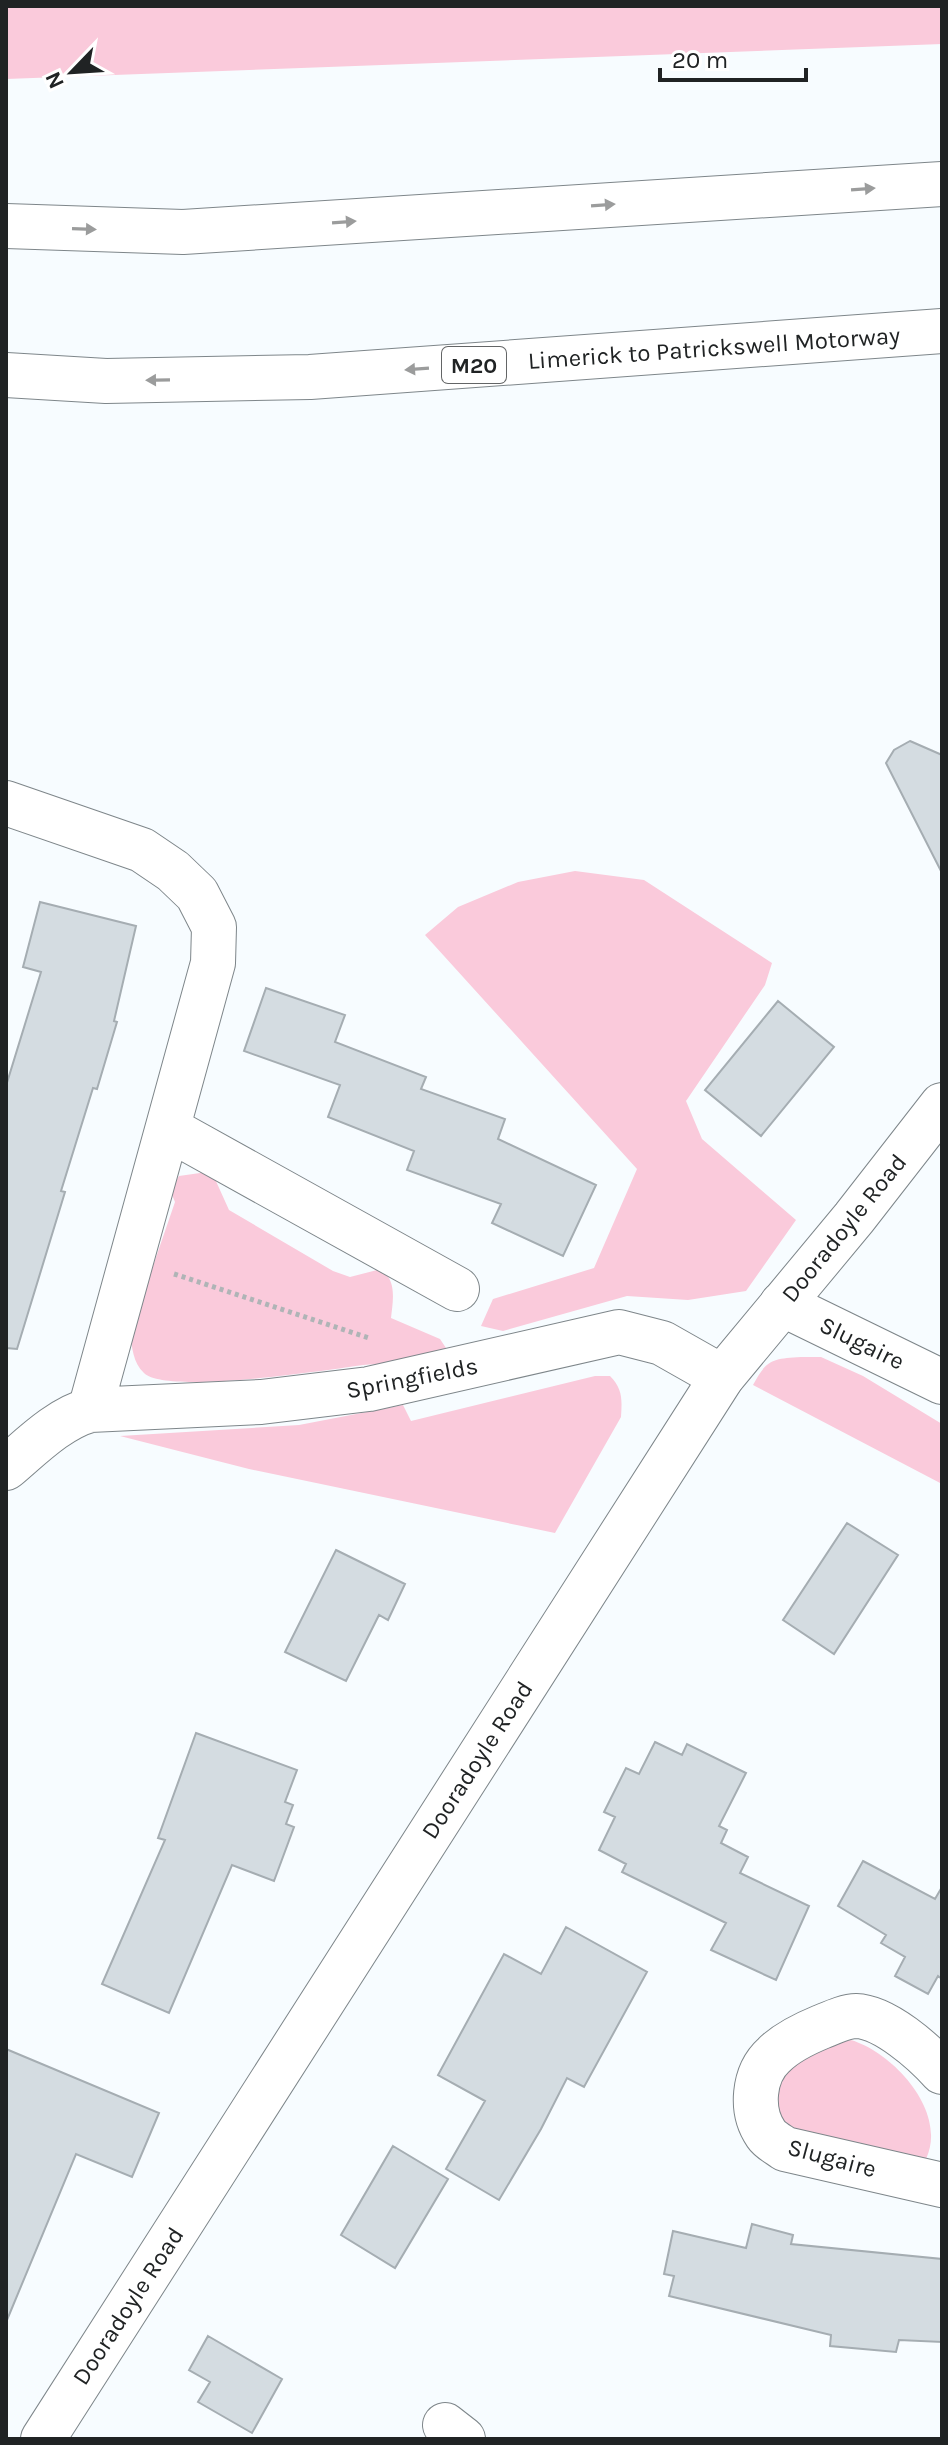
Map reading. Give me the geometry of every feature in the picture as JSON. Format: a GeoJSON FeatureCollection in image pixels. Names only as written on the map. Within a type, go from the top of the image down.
{"type":"FeatureCollection","features":[{"type":"Feature","properties":{"kind":"main road"},"geometry":{"type":"LineString","coordinates":[[6,226],[183,232],[942,184]]}},
{"type":"Feature","properties":{"kind":"main road","name":"Limerick to Patrickswell Motorway"},"geometry":{"type":"LineString","coordinates":[[6,375],[106,381],[310,377],[942,331]]}},
{"type":"Feature","properties":{"kind":"main road","name":"M20"},"geometry":{"type":"LineString","coordinates":[[6,389],[106,381]]}},
{"type":"Feature","properties":{"kind":"main road"},"geometry":{"type":"LineString","coordinates":[[6,803],[142,850],[173,871],[197,894],[214,927],[213,963],[90,1410]]}},
{"type":"Feature","properties":{"kind":"main road","name":"Dooradoyle Road"},"geometry":{"type":"LineString","coordinates":[[43,2439],[722,1377],[854,1218],[942,1105]]}},
{"type":"Feature","properties":{"kind":"main road"},"geometry":{"type":"LineString","coordinates":[[169,1129],[457,1289]]}},
{"type":"Feature","properties":{"kind":"main road","name":"Slugaire"},"geometry":{"type":"LineString","coordinates":[[782,1304],[942,1382]]}},
{"type":"Feature","properties":{"kind":"main road","name":"Springfields"},"geometry":{"type":"LineString","coordinates":[[6,1468],[61,1424],[78,1413],[90,1410],[261,1402],[369,1389],[619,1332],[662,1343],[722,1377]]}},
{"type":"Feature","properties":{"kind":"main road","name":"Slugaire"},"geometry":{"type":"LineString","coordinates":[[942,2072],[912,2043],[876,2022],[855,2016],[808,2033],[788,2043],[771,2057],[759,2077],[756,2103],[759,2121],[767,2137],[785,2149],[942,2185]]}},
{"type":"Feature","properties":{"kind":"path"},"geometry":{"type":"LineString","coordinates":[[132,1260],[383,1343]]}},
{"type":"Feature","properties":{"kind":"shaded area"},"geometry":{"type":"Polygon","coordinates":[[[6,6],[942,6],[942,44],[6,79],[6,6]]]}},
{"type":"Feature","properties":{"kind":"shaded area"},"geometry":{"type":"Polygon","coordinates":[[[575,871],[644,880],[772,963],[765,985],[686,1101],[702,1139],[796,1220],[746,1291],[688,1300],[627,1296],[503,1331],[481,1326],[493,1299],[594,1268],[637,1169],[425,935],[458,907],[518,882],[575,871]]]}},
{"type":"Feature","properties":{"kind":"shaded area"},"geometry":{"type":"Polygon","coordinates":[[[207,1172],[215,1179],[229,1210],[333,1271],[350,1277],[381,1269],[392,1285],[391,1318],[440,1339],[448,1351],[384,1364],[249,1379],[183,1382],[158,1379],[144,1373],[135,1360],[130,1333],[175,1202],[170,1190],[179,1176],[207,1172]]]}},
{"type":"Feature","properties":{"kind":"shaded area"},"geometry":{"type":"Polygon","coordinates":[[[821,1357],[863,1376],[942,1424],[942,1484],[753,1385],[771,1362],[821,1357]]]}},
{"type":"Feature","properties":{"kind":"shaded area"},"geometry":{"type":"Polygon","coordinates":[[[595,1376],[610,1376],[617,1386],[621,1417],[555,1533],[249,1469],[120,1436],[299,1425],[403,1405],[411,1421],[595,1376]]]}},
{"type":"Feature","properties":{"kind":"shaded area"},"geometry":{"type":"Polygon","coordinates":[[[851,2040],[884,2057],[913,2087],[930,2122],[931,2141],[926,2159],[785,2133],[773,2088],[807,2056],[851,2040]]]}},
{"type":"Feature","properties":{"kind":"building"},"geometry":{"type":"Polygon","coordinates":[[[910,741],[942,755],[942,873],[886,763],[894,750],[910,741]]]}},
{"type":"Feature","properties":{"kind":"building"},"geometry":{"type":"Polygon","coordinates":[[[40,902],[136,926],[114,1021],[117,1022],[61,1191],[65,1192],[17,1349],[6,1348],[6,1086],[41,972],[23,967],[40,902]]]}},
{"type":"Feature","properties":{"kind":"building"},"geometry":{"type":"Polygon","coordinates":[[[266,988],[345,1015],[335,1042],[426,1077],[421,1089],[505,1119],[498,1139],[596,1185],[563,1256],[492,1223],[501,1204],[407,1170],[414,1151],[328,1117],[340,1085],[244,1051],[266,988]]]}},
{"type":"Feature","properties":{"kind":"building"},"geometry":{"type":"Polygon","coordinates":[[[778,1001],[834,1047],[761,1136],[705,1090],[778,1001]]]}},
{"type":"Feature","properties":{"kind":"building"},"geometry":{"type":"Polygon","coordinates":[[[847,1523],[898,1555],[834,1654],[783,1620],[847,1523]]]}},
{"type":"Feature","properties":{"kind":"building"},"geometry":{"type":"Polygon","coordinates":[[[336,1550],[405,1584],[388,1620],[379,1615],[346,1681],[285,1652],[336,1550]]]}},
{"type":"Feature","properties":{"kind":"building"},"geometry":{"type":"Polygon","coordinates":[[[196,1733],[297,1770],[285,1802],[293,1805],[286,1824],[294,1827],[274,1881],[232,1865],[169,2013],[102,1984],[165,1840],[158,1838],[196,1733]]]}},
{"type":"Feature","properties":{"kind":"building"},"geometry":{"type":"Polygon","coordinates":[[[655,1742],[682,1755],[687,1744],[746,1773],[719,1826],[727,1830],[721,1843],[748,1857],[740,1873],[809,1906],[776,1980],[711,1950],[726,1923],[622,1872],[626,1864],[599,1850],[615,1817],[604,1812],[626,1768],[639,1774],[655,1742]]]}},
{"type":"Feature","properties":{"kind":"building"},"geometry":{"type":"Polygon","coordinates":[[[863,1861],[935,1899],[942,1887],[942,1979],[938,1976],[928,1994],[895,1976],[905,1957],[881,1943],[886,1935],[838,1906],[863,1861]]]}},
{"type":"Feature","properties":{"kind":"building"},"geometry":{"type":"Polygon","coordinates":[[[566,1927],[647,1972],[584,2087],[567,2078],[499,2200],[446,2169],[485,2101],[438,2075],[504,1954],[541,1974],[566,1927]]]}},
{"type":"Feature","properties":{"kind":"building"},"geometry":{"type":"Polygon","coordinates":[[[6,2049],[159,2113],[132,2177],[76,2154],[7,2320],[6,2049]]]}},
{"type":"Feature","properties":{"kind":"building"},"geometry":{"type":"Polygon","coordinates":[[[393,2146],[448,2179],[395,2268],[341,2235],[393,2146]]]}},
{"type":"Feature","properties":{"kind":"building"},"geometry":{"type":"Polygon","coordinates":[[[752,2224],[793,2235],[791,2244],[942,2259],[942,2342],[899,2340],[896,2352],[830,2346],[831,2335],[669,2296],[674,2276],[664,2274],[673,2231],[746,2248],[752,2224]]]}},
{"type":"Feature","properties":{"kind":"building"},"geometry":{"type":"Polygon","coordinates":[[[208,2336],[282,2379],[252,2433],[198,2402],[210,2382],[189,2370],[208,2336]]]}}]}
